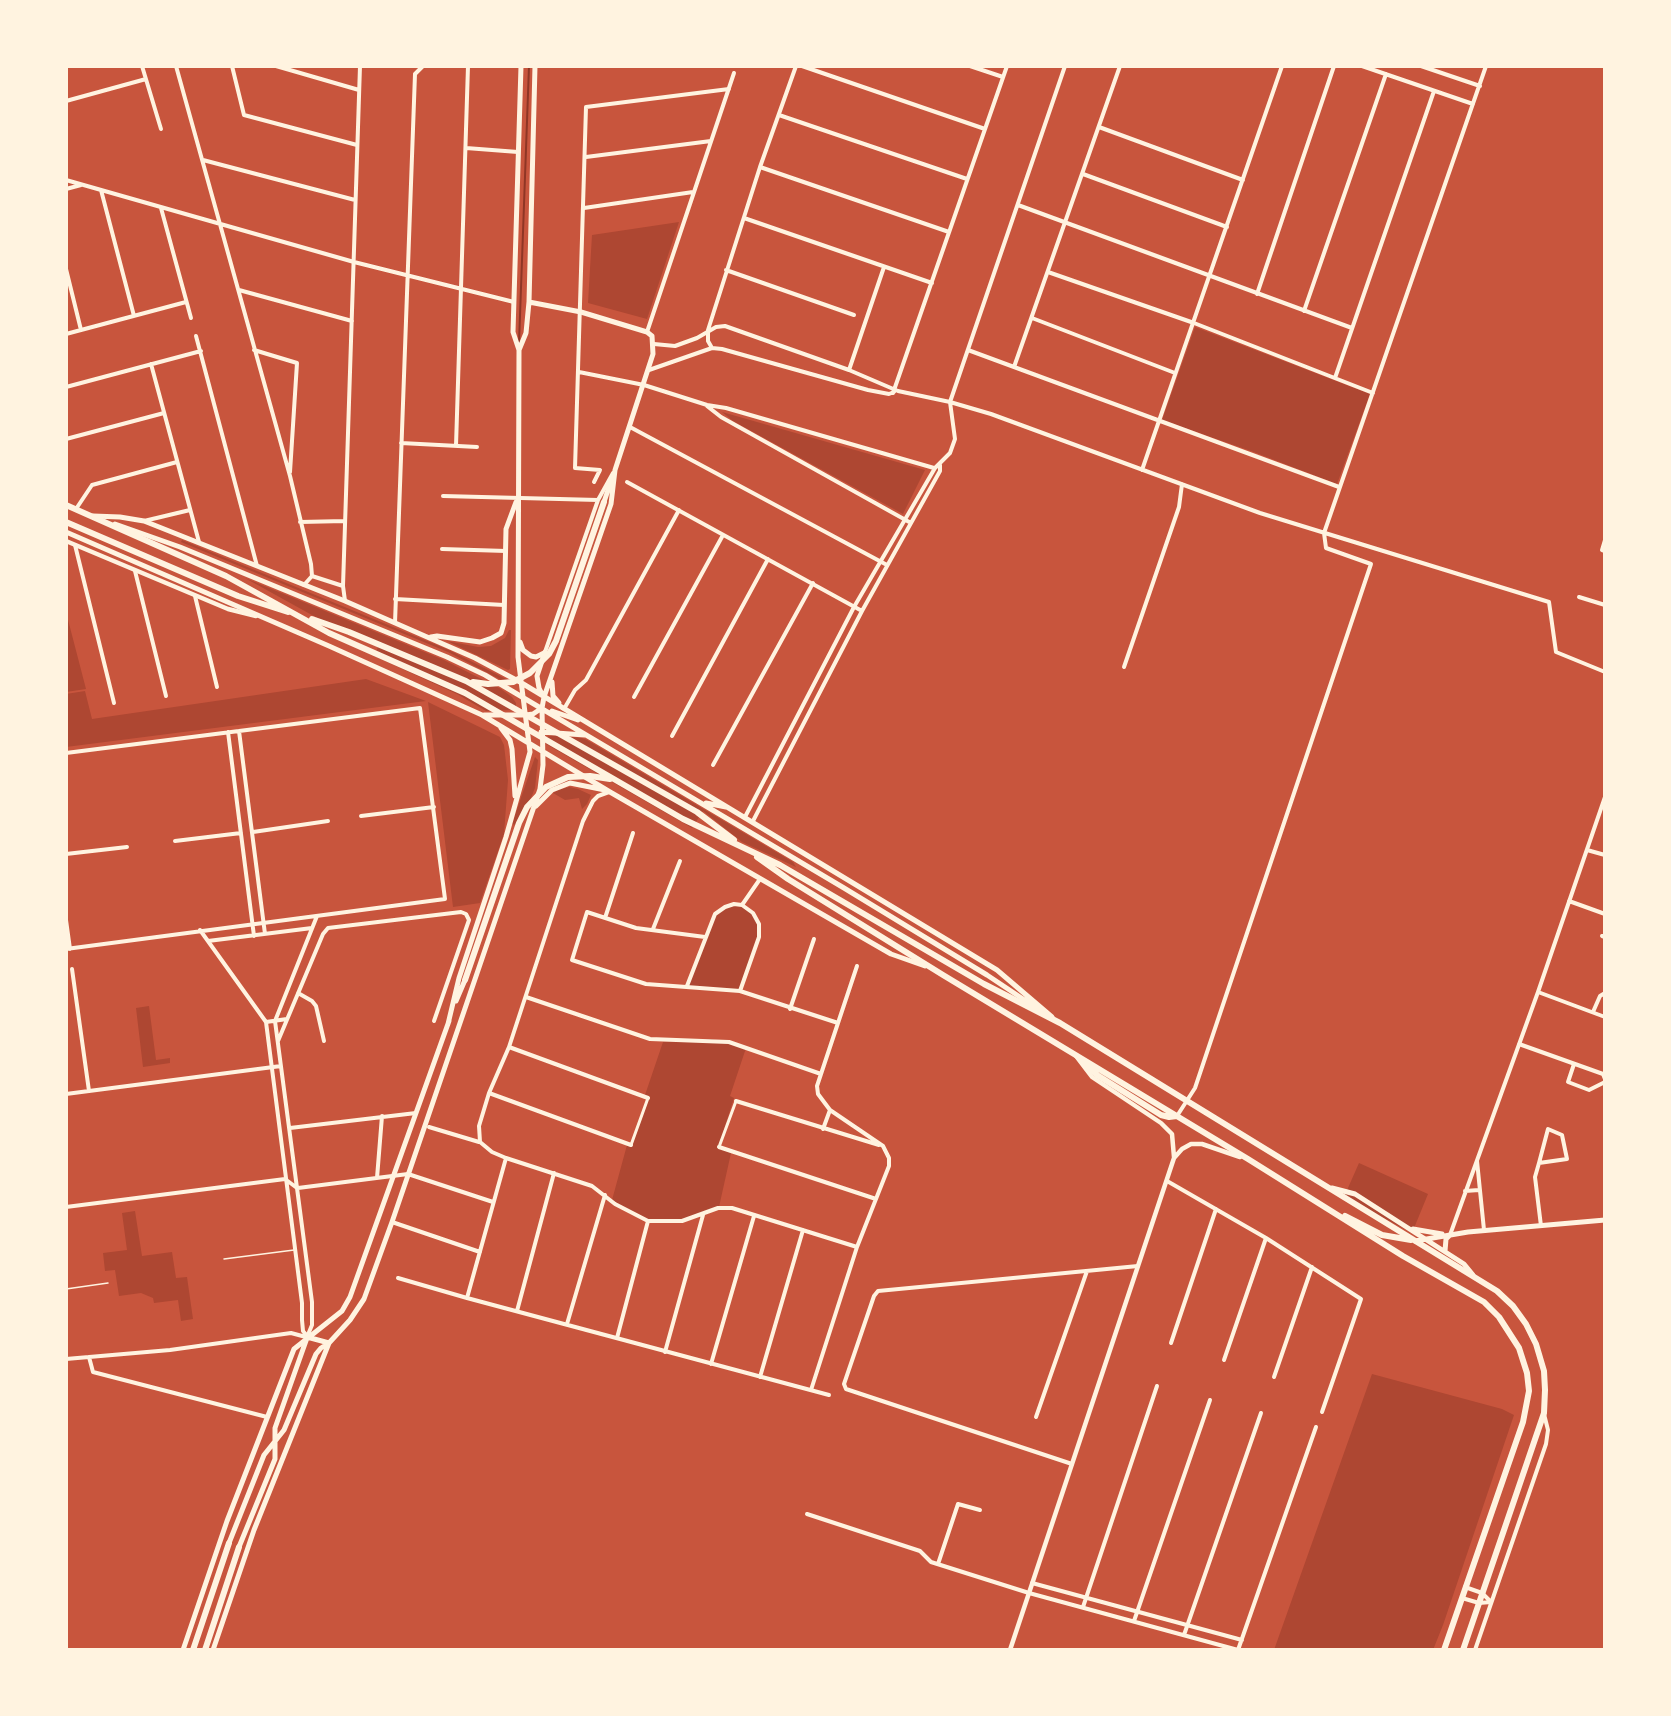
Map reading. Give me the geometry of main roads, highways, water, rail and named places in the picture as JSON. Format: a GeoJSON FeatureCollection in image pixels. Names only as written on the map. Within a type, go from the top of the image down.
{"type":"FeatureCollection","features":[{"type":"Feature","properties":{"kind":"main road"},"geometry":{"type":"LineString","coordinates":[[448,1024],[459,978],[506,837],[529,757],[530,744],[520,682],[518,637],[519,351],[513,332],[521,66]]}},
{"type":"Feature","properties":{"kind":"main road"},"geometry":{"type":"LineString","coordinates":[[519,351],[526,333],[529,302],[535,66]]}},
{"type":"Feature","properties":{"kind":"main road"},"geometry":{"type":"LineString","coordinates":[[466,681],[488,684],[513,682],[530,673],[544,661],[556,641],[601,501],[615,470],[649,370],[654,344],[652,336],[647,332],[581,312],[529,302]]}},
{"type":"Feature","properties":{"kind":"main road"},"geometry":{"type":"LineString","coordinates":[[193,1650],[229,1543],[264,1455],[284,1430],[316,1354],[350,1320],[364,1299],[392,1222],[533,809],[541,781],[544,697],[611,504],[615,470]]}},
{"type":"Feature","properties":{"kind":"main road"},"geometry":{"type":"LineString","coordinates":[[430,637],[480,642],[492,638],[503,629],[506,529],[518,497]]}},
{"type":"Feature","properties":{"kind":"main road"},"geometry":{"type":"LineString","coordinates":[[66,505],[180,547],[447,657],[523,696],[987,975],[1060,1023],[1497,1291],[1513,1306],[1526,1324],[1536,1344],[1544,1371],[1544,1413],[1463,1650]]}},
{"type":"Feature","properties":{"kind":"main road"},"geometry":{"type":"LineString","coordinates":[[93,516],[144,521],[199,542],[430,637],[520,682],[997,970],[1060,1023]]}},
{"type":"Feature","properties":{"kind":"main road"},"geometry":{"type":"LineString","coordinates":[[93,516],[173,554],[242,583],[329,633],[465,693],[683,819],[780,865],[984,984],[1060,1023]]}},
{"type":"Feature","properties":{"kind":"main road"},"geometry":{"type":"LineString","coordinates":[[66,522],[238,596],[338,628],[466,681],[697,812],[778,873],[1075,1054],[1097,1075],[1161,1115],[1177,1116],[1403,1256],[1484,1302],[1499,1317],[1519,1348],[1527,1373],[1529,1390],[1523,1422],[1444,1650]]}},
{"type":"Feature","properties":{"kind":"main road"},"geometry":{"type":"LineString","coordinates":[[66,532],[482,715],[610,792],[891,954],[932,968]]}},
{"type":"Feature","properties":{"kind":"main road"},"geometry":{"type":"LineString","coordinates":[[518,637],[527,654],[536,657],[545,652],[537,676],[538,688],[544,697]]}},
{"type":"Feature","properties":{"kind":"main road"},"geometry":{"type":"LineString","coordinates":[[554,671],[553,696],[564,709]]}},
{"type":"Feature","properties":{"kind":"main road"},"geometry":{"type":"LineString","coordinates":[[482,715],[526,715],[533,714],[542,708]]}},
{"type":"Feature","properties":{"kind":"main road"},"geometry":{"type":"LineString","coordinates":[[542,708],[587,722]]}},
{"type":"Feature","properties":{"kind":"main road"},"geometry":{"type":"LineString","coordinates":[[498,724],[510,740],[512,749],[515,801]]}},
{"type":"Feature","properties":{"kind":"main road"},"geometry":{"type":"LineString","coordinates":[[530,744],[535,735],[543,732],[587,735]]}},
{"type":"Feature","properties":{"kind":"main road"},"geometry":{"type":"LineString","coordinates":[[183,1650],[226,1521],[294,1349],[342,1311],[350,1297],[465,980],[519,823],[527,807],[546,787],[568,777],[590,776],[616,781]]}},
{"type":"Feature","properties":{"kind":"main road"},"geometry":{"type":"LineString","coordinates":[[533,809],[552,790],[570,783],[610,792]]}},
{"type":"Feature","properties":{"kind":"main road"},"geometry":{"type":"LineString","coordinates":[[702,802],[731,808]]}},
{"type":"Feature","properties":{"kind":"main road"},"geometry":{"type":"LineString","coordinates":[[1326,1187],[1355,1194],[1464,1264],[1474,1276]]}},
{"type":"Feature","properties":{"kind":"main road"},"geometry":{"type":"LineString","coordinates":[[1334,1212],[1356,1220],[1382,1235],[1414,1241],[1484,1230],[1605,1220]]}},
{"type":"Feature","properties":{"kind":"main road"},"geometry":{"type":"LineString","coordinates":[[1409,1228],[1450,1235]]}},
{"type":"Feature","properties":{"kind":"main road"},"geometry":{"type":"LineString","coordinates":[[1445,1251],[1446,1239],[1450,1235]]}},
{"type":"Feature","properties":{"kind":"main road"},"geometry":{"type":"LineString","coordinates":[[307,1337],[329,1343]]}},
{"type":"Feature","properties":{"kind":"main road"},"geometry":{"type":"LineString","coordinates":[[205,1650],[239,1547],[275,1459],[274,1428],[307,1337]]}},
{"type":"Feature","properties":{"kind":"main road"},"geometry":{"type":"LineString","coordinates":[[213,1650],[254,1530],[329,1343]]}},
{"type":"Feature","properties":{"kind":"waterway"},"geometry":{"type":"LineString","coordinates":[[519,343],[529,66]]}}]}
